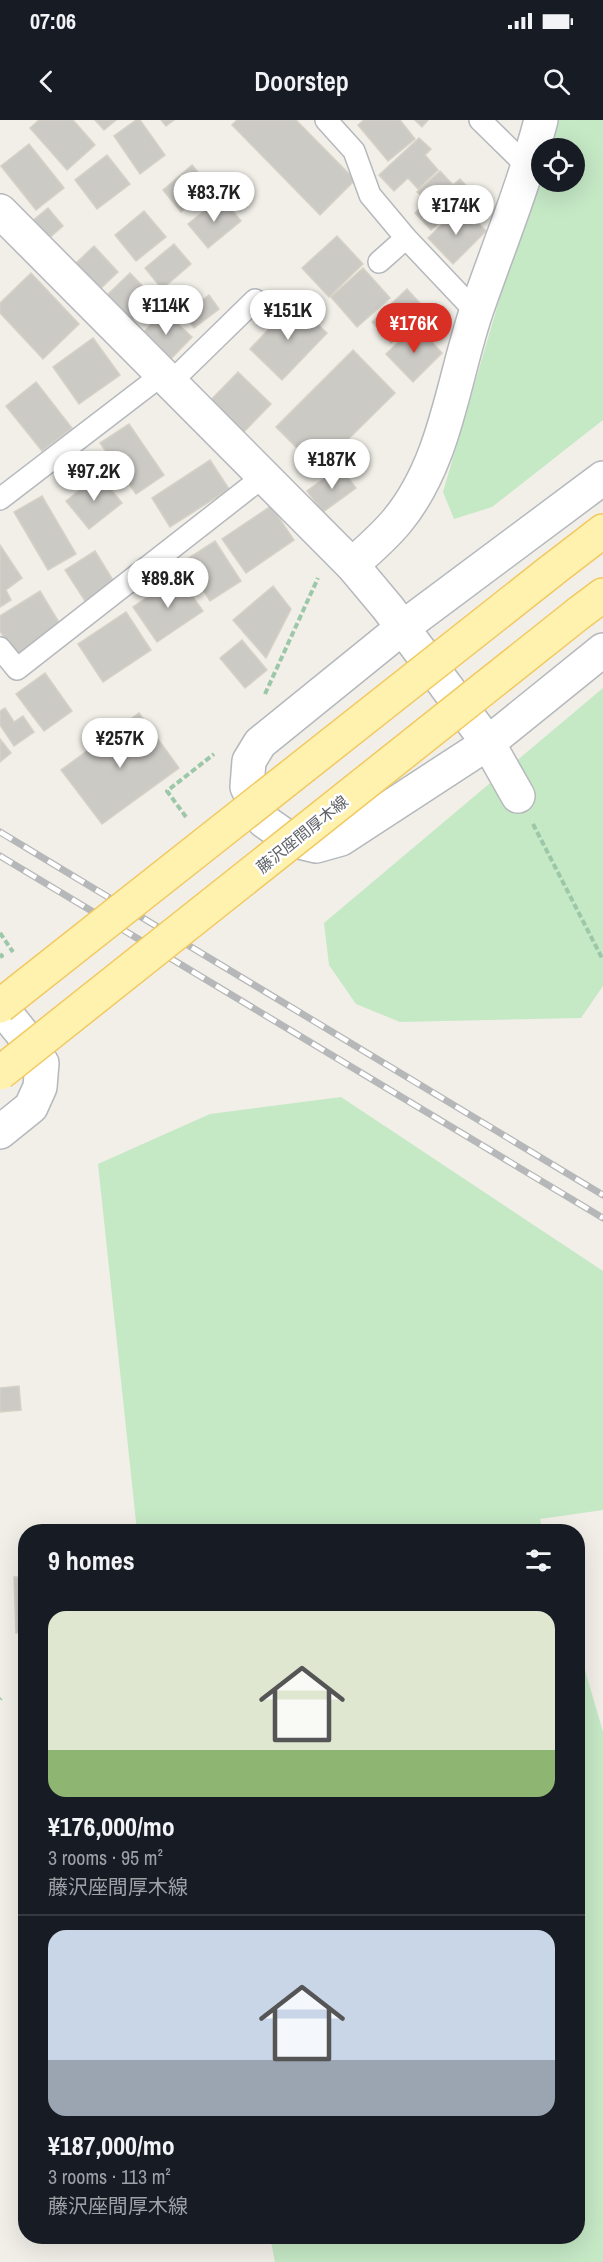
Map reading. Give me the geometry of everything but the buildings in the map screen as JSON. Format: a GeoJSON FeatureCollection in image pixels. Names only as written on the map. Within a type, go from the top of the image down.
{"type":"FeatureCollection","features":[{"type":"Feature","properties":{"kind":"main road"},"geometry":{"type":"LineString","coordinates":[[0,1006],[603,531]]}},
{"type":"Feature","properties":{"kind":"main road","name":"藤沢座間厚木線"},"geometry":{"type":"LineString","coordinates":[[0,1073],[591,604]]}},
{"type":"Feature","properties":{"kind":"street"},"geometry":{"type":"LineString","coordinates":[[352,565],[398,520],[418,489],[435,455],[476,312],[529,168],[542,120]]}},
{"type":"Feature","properties":{"kind":"street"},"geometry":{"type":"LineString","coordinates":[[0,211],[352,565],[488,743],[518,796]]}},
{"type":"Feature","properties":{"kind":"street"},"geometry":{"type":"LineString","coordinates":[[603,478],[402,628],[260,743],[249,761],[247,787],[264,821],[291,840],[316,846],[341,839],[488,743],[603,650]]}},
{"type":"Feature","properties":{"kind":"street"},"geometry":{"type":"LineString","coordinates":[[0,1006],[42,1063],[40,1087],[31,1107],[0,1132]]}},
{"type":"Feature","properties":{"kind":"lane"},"geometry":{"type":"LineString","coordinates":[[480,120],[529,168]]}},
{"type":"Feature","properties":{"kind":"lane"},"geometry":{"type":"LineString","coordinates":[[332,122],[354,151],[370,195],[406,238],[476,312]]}},
{"type":"Feature","properties":{"kind":"lane"},"geometry":{"type":"LineString","coordinates":[[379,262],[406,238]]}},
{"type":"Feature","properties":{"kind":"lane"},"geometry":{"type":"LineString","coordinates":[[0,499],[167,378],[255,300]]}},
{"type":"Feature","properties":{"kind":"lane"},"geometry":{"type":"LineString","coordinates":[[0,648],[17,669],[264,476]]}},
{"type":"Feature","properties":{"kind":"path"},"geometry":{"type":"LineString","coordinates":[[262,700],[320,574]]}},
{"type":"Feature","properties":{"kind":"path"},"geometry":{"type":"LineString","coordinates":[[192,825],[167,791],[217,752]]}},
{"type":"Feature","properties":{"kind":"path"},"geometry":{"type":"LineString","coordinates":[[518,796],[603,960]]}},
{"type":"Feature","properties":{"kind":"path"},"geometry":{"type":"LineString","coordinates":[[0,933],[19,960]]}},
{"type":"Feature","properties":{"kind":"green space"},"geometry":{"type":"Polygon","coordinates":[[[552,120],[603,120],[603,420],[492,507],[454,519],[443,492],[531,191],[585,192],[585,138],[547,138],[552,120]]]}},
{"type":"Feature","properties":{"kind":"green space"},"geometry":{"type":"Polygon","coordinates":[[[603,688],[603,986],[581,1018],[400,1022],[356,1004],[329,965],[324,923],[603,688]]]}},
{"type":"Feature","properties":{"kind":"green space"},"geometry":{"type":"Polygon","coordinates":[[[341,1097],[603,1271],[603,1510],[540,1519],[541,1524],[136,1524],[98,1164],[210,1114],[341,1097]]]}},
{"type":"Feature","properties":{"kind":"green space"},"geometry":{"type":"Polygon","coordinates":[[[585,1670],[603,1732],[603,2262],[275,2262],[271,2244],[585,2244],[585,1670]]]}},
{"type":"Feature","properties":{"kind":"railway"},"geometry":{"type":"LineString","coordinates":[[0,832],[603,1195]]}},
{"type":"Feature","properties":{"kind":"railway"},"geometry":{"type":"LineString","coordinates":[[0,856],[603,1218]]}}]}
